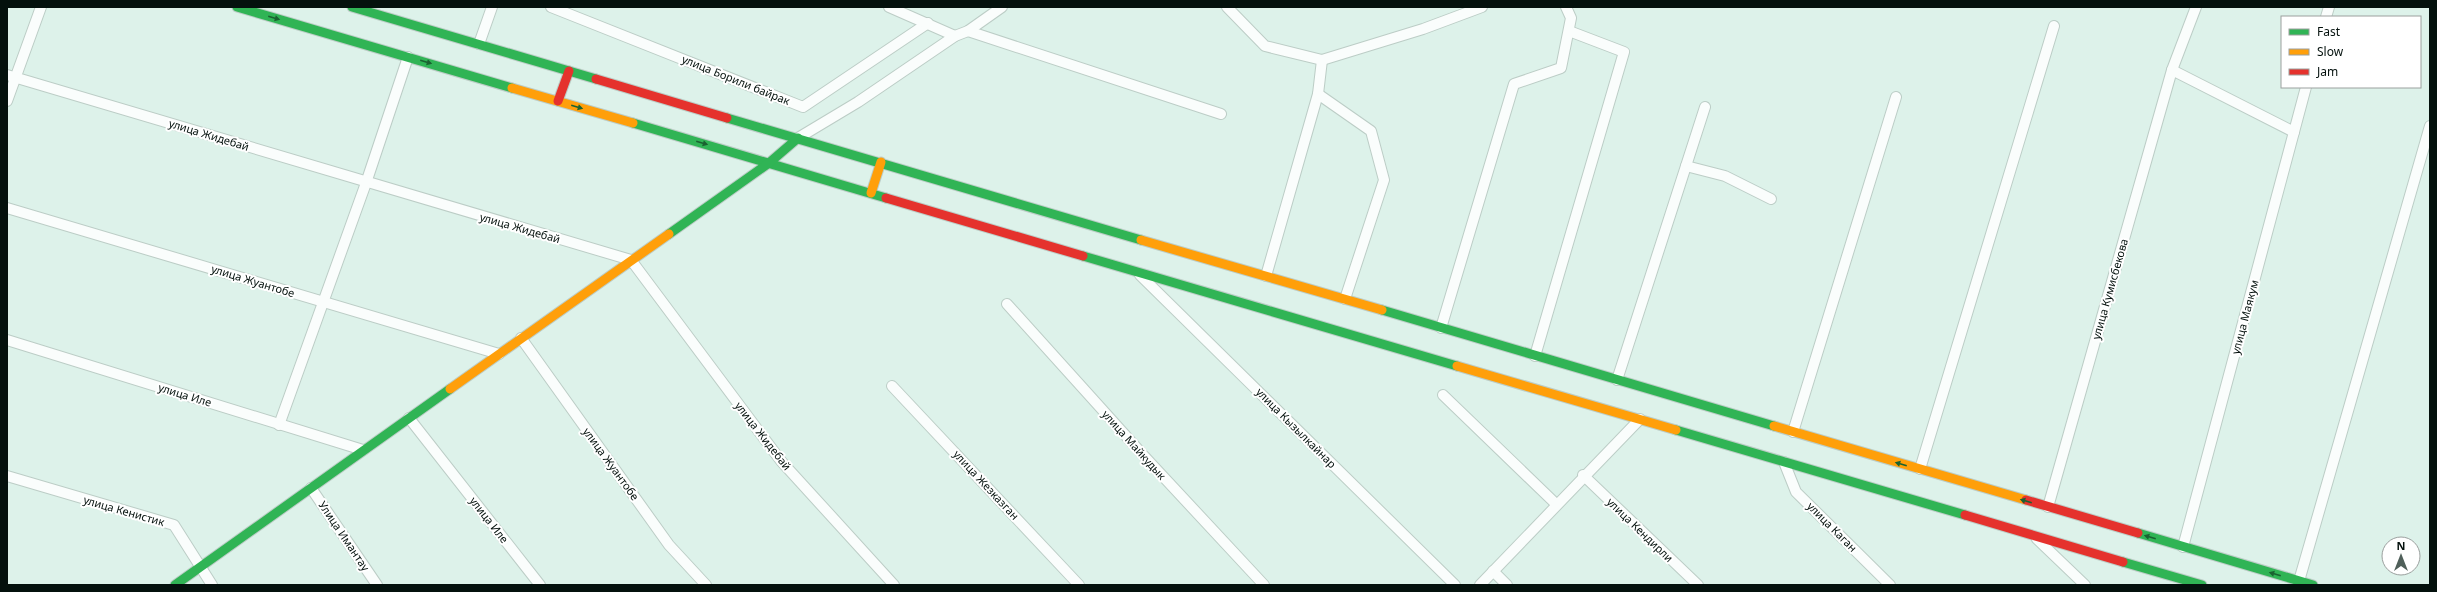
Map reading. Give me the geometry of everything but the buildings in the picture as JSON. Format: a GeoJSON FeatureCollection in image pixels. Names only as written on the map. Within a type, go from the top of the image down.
{"type":"FeatureCollection","features":[{"type":"Feature","properties":{"kind":"main road"},"geometry":{"type":"LineString","coordinates":[[237,7],[2202,585]]}},
{"type":"Feature","properties":{"kind":"main road"},"geometry":{"type":"LineString","coordinates":[[352,7],[2313,585]]}},
{"type":"Feature","properties":{"kind":"main road"},"geometry":{"type":"LineString","coordinates":[[558,101],[569,71]]}},
{"type":"Feature","properties":{"kind":"main road"},"geometry":{"type":"LineString","coordinates":[[175,585],[362,450],[769,163],[798,138]]}},
{"type":"Feature","properties":{"kind":"main road"},"geometry":{"type":"LineString","coordinates":[[871,193],[881,162]]}},
{"type":"Feature","properties":{"kind":"street"},"geometry":{"type":"LineString","coordinates":[[7,101],[11,76],[41,7]]}},
{"type":"Feature","properties":{"kind":"street"},"geometry":{"type":"LineString","coordinates":[[479,44],[492,7]]}},
{"type":"Feature","properties":{"kind":"street","name":"улица Борили байрак"},"geometry":{"type":"LineString","coordinates":[[551,7],[803,107],[928,23]]}},
{"type":"Feature","properties":{"kind":"street"},"geometry":{"type":"LineString","coordinates":[[889,7],[955,36]]}},
{"type":"Feature","properties":{"kind":"street"},"geometry":{"type":"LineString","coordinates":[[798,138],[858,102],[955,36],[968,32],[1002,7]]}},
{"type":"Feature","properties":{"kind":"street"},"geometry":{"type":"LineString","coordinates":[[1227,7],[1265,46],[1322,60],[1423,29],[1482,7]]}},
{"type":"Feature","properties":{"kind":"street"},"geometry":{"type":"LineString","coordinates":[[1441,328],[1514,84],[1561,68],[1571,18],[1566,7]]}},
{"type":"Feature","properties":{"kind":"street","name":"улица Кумисбекова"},"geometry":{"type":"LineString","coordinates":[[2048,507],[2172,70],[2196,7]]}},
{"type":"Feature","properties":{"kind":"street"},"geometry":{"type":"LineString","coordinates":[[1920,469],[2054,26]]}},
{"type":"Feature","properties":{"kind":"street"},"geometry":{"type":"LineString","coordinates":[[1536,356],[1624,52],[1569,31]]}},
{"type":"Feature","properties":{"kind":"street"},"geometry":{"type":"LineString","coordinates":[[968,32],[1221,114]]}},
{"type":"Feature","properties":{"kind":"street"},"geometry":{"type":"LineString","coordinates":[[279,424],[366,183],[408,57]]}},
{"type":"Feature","properties":{"kind":"street"},"geometry":{"type":"LineString","coordinates":[[1266,276],[1318,94],[1322,60]]}},
{"type":"Feature","properties":{"kind":"street"},"geometry":{"type":"LineString","coordinates":[[2172,70],[2294,132]]}},
{"type":"Feature","properties":{"kind":"street","name":"улица Жидебай"},"geometry":{"type":"LineString","coordinates":[[11,76],[366,183],[632,260],[781,461],[894,585]]}},
{"type":"Feature","properties":{"kind":"street","name":"улица Маякум"},"geometry":{"type":"LineString","coordinates":[[2183,547],[2306,88]]}},
{"type":"Feature","properties":{"kind":"street"},"geometry":{"type":"LineString","coordinates":[[1318,94],[1371,131],[1384,180],[1345,299]]}},
{"type":"Feature","properties":{"kind":"street"},"geometry":{"type":"LineString","coordinates":[[1792,432],[1896,97]]}},
{"type":"Feature","properties":{"kind":"street"},"geometry":{"type":"LineString","coordinates":[[1617,380],[1704,107]]}},
{"type":"Feature","properties":{"kind":"street"},"geometry":{"type":"LineString","coordinates":[[2299,581],[2430,126]]}},
{"type":"Feature","properties":{"kind":"street"},"geometry":{"type":"LineString","coordinates":[[1686,166],[1725,176],[1771,198]]}},
{"type":"Feature","properties":{"kind":"street","name":"улица Жуантобе"},"geometry":{"type":"LineString","coordinates":[[7,208],[499,354]]}},
{"type":"Feature","properties":{"kind":"street","name":"улица Кызылкайнар"},"geometry":{"type":"LineString","coordinates":[[1137,272],[1455,585]]}},
{"type":"Feature","properties":{"kind":"street","name":"улица Майкудык"},"geometry":{"type":"LineString","coordinates":[[1007,304],[1144,456],[1264,585]]}},
{"type":"Feature","properties":{"kind":"street","name":"улица Жуантобе"},"geometry":{"type":"LineString","coordinates":[[521,338],[669,545],[706,585]]}},
{"type":"Feature","properties":{"kind":"street","name":"улица Иле"},"geometry":{"type":"LineString","coordinates":[[7,340],[362,450]]}},
{"type":"Feature","properties":{"kind":"street","name":"улица Жезказган"},"geometry":{"type":"LineString","coordinates":[[892,386],[1079,585]]}},
{"type":"Feature","properties":{"kind":"street"},"geometry":{"type":"LineString","coordinates":[[1442,395],[1556,504]]}},
{"type":"Feature","properties":{"kind":"street","name":"улица Иле"},"geometry":{"type":"LineString","coordinates":[[408,418],[540,585]]}},
{"type":"Feature","properties":{"kind":"street"},"geometry":{"type":"LineString","coordinates":[[1480,585],[1556,504],[1640,419]]}},
{"type":"Feature","properties":{"kind":"street","name":"улица Каган"},"geometry":{"type":"LineString","coordinates":[[1784,462],[1796,492],[1890,585]]}},
{"type":"Feature","properties":{"kind":"street","name":"улица Кендирли"},"geometry":{"type":"LineString","coordinates":[[1584,475],[1698,585]]}},
{"type":"Feature","properties":{"kind":"street","name":"улица Кенистик"},"geometry":{"type":"LineString","coordinates":[[7,476],[174,525],[212,585]]}},
{"type":"Feature","properties":{"kind":"street","name":"Улица Имантау"},"geometry":{"type":"LineString","coordinates":[[311,488],[377,585]]}},
{"type":"Feature","properties":{"kind":"street"},"geometry":{"type":"LineString","coordinates":[[2035,537],[2085,585]]}},
{"type":"Feature","properties":{"kind":"street"},"geometry":{"type":"LineString","coordinates":[[1493,571],[1507,585]]}},
{"type":"Feature","properties":{"kind":"traffic: fast"},"geometry":{"type":"LineString","coordinates":[[237,7],[512,88]]}},
{"type":"Feature","properties":{"kind":"traffic: fast"},"geometry":{"type":"LineString","coordinates":[[352,7],[596,79]]}},
{"type":"Feature","properties":{"kind":"traffic: fast"},"geometry":{"type":"LineString","coordinates":[[727,118],[1141,240]]}},
{"type":"Feature","properties":{"kind":"traffic: fast"},"geometry":{"type":"LineString","coordinates":[[633,123],[886,198]]}},
{"type":"Feature","properties":{"kind":"traffic: fast"},"geometry":{"type":"LineString","coordinates":[[669,234],[769,163],[798,138]]}},
{"type":"Feature","properties":{"kind":"traffic: fast"},"geometry":{"type":"LineString","coordinates":[[1083,256],[1457,366]]}},
{"type":"Feature","properties":{"kind":"traffic: fast"},"geometry":{"type":"LineString","coordinates":[[1382,310],[1774,426]]}},
{"type":"Feature","properties":{"kind":"traffic: fast"},"geometry":{"type":"LineString","coordinates":[[175,585],[450,389]]}},
{"type":"Feature","properties":{"kind":"traffic: fast"},"geometry":{"type":"LineString","coordinates":[[1676,430],[1965,515]]}},
{"type":"Feature","properties":{"kind":"traffic: fast"},"geometry":{"type":"LineString","coordinates":[[2138,533],[2313,585]]}},
{"type":"Feature","properties":{"kind":"traffic: fast"},"geometry":{"type":"LineString","coordinates":[[2123,562],[2202,585]]}},
{"type":"Feature","properties":{"kind":"traffic: slow"},"geometry":{"type":"LineString","coordinates":[[512,88],[633,123]]}},
{"type":"Feature","properties":{"kind":"traffic: slow"},"geometry":{"type":"LineString","coordinates":[[871,193],[881,162]]}},
{"type":"Feature","properties":{"kind":"traffic: slow"},"geometry":{"type":"LineString","coordinates":[[450,389],[669,234]]}},
{"type":"Feature","properties":{"kind":"traffic: slow"},"geometry":{"type":"LineString","coordinates":[[1141,240],[1382,310]]}},
{"type":"Feature","properties":{"kind":"traffic: slow"},"geometry":{"type":"LineString","coordinates":[[1457,366],[1676,430]]}},
{"type":"Feature","properties":{"kind":"traffic: slow"},"geometry":{"type":"LineString","coordinates":[[1774,426],[2026,500]]}},
{"type":"Feature","properties":{"kind":"traffic: jam"},"geometry":{"type":"LineString","coordinates":[[558,101],[569,71]]}},
{"type":"Feature","properties":{"kind":"traffic: jam"},"geometry":{"type":"LineString","coordinates":[[596,79],[727,118]]}},
{"type":"Feature","properties":{"kind":"traffic: jam"},"geometry":{"type":"LineString","coordinates":[[886,198],[1083,256]]}},
{"type":"Feature","properties":{"kind":"traffic: jam"},"geometry":{"type":"LineString","coordinates":[[2026,500],[2138,533]]}},
{"type":"Feature","properties":{"kind":"traffic: jam"},"geometry":{"type":"LineString","coordinates":[[1965,515],[2123,562]]}}]}
